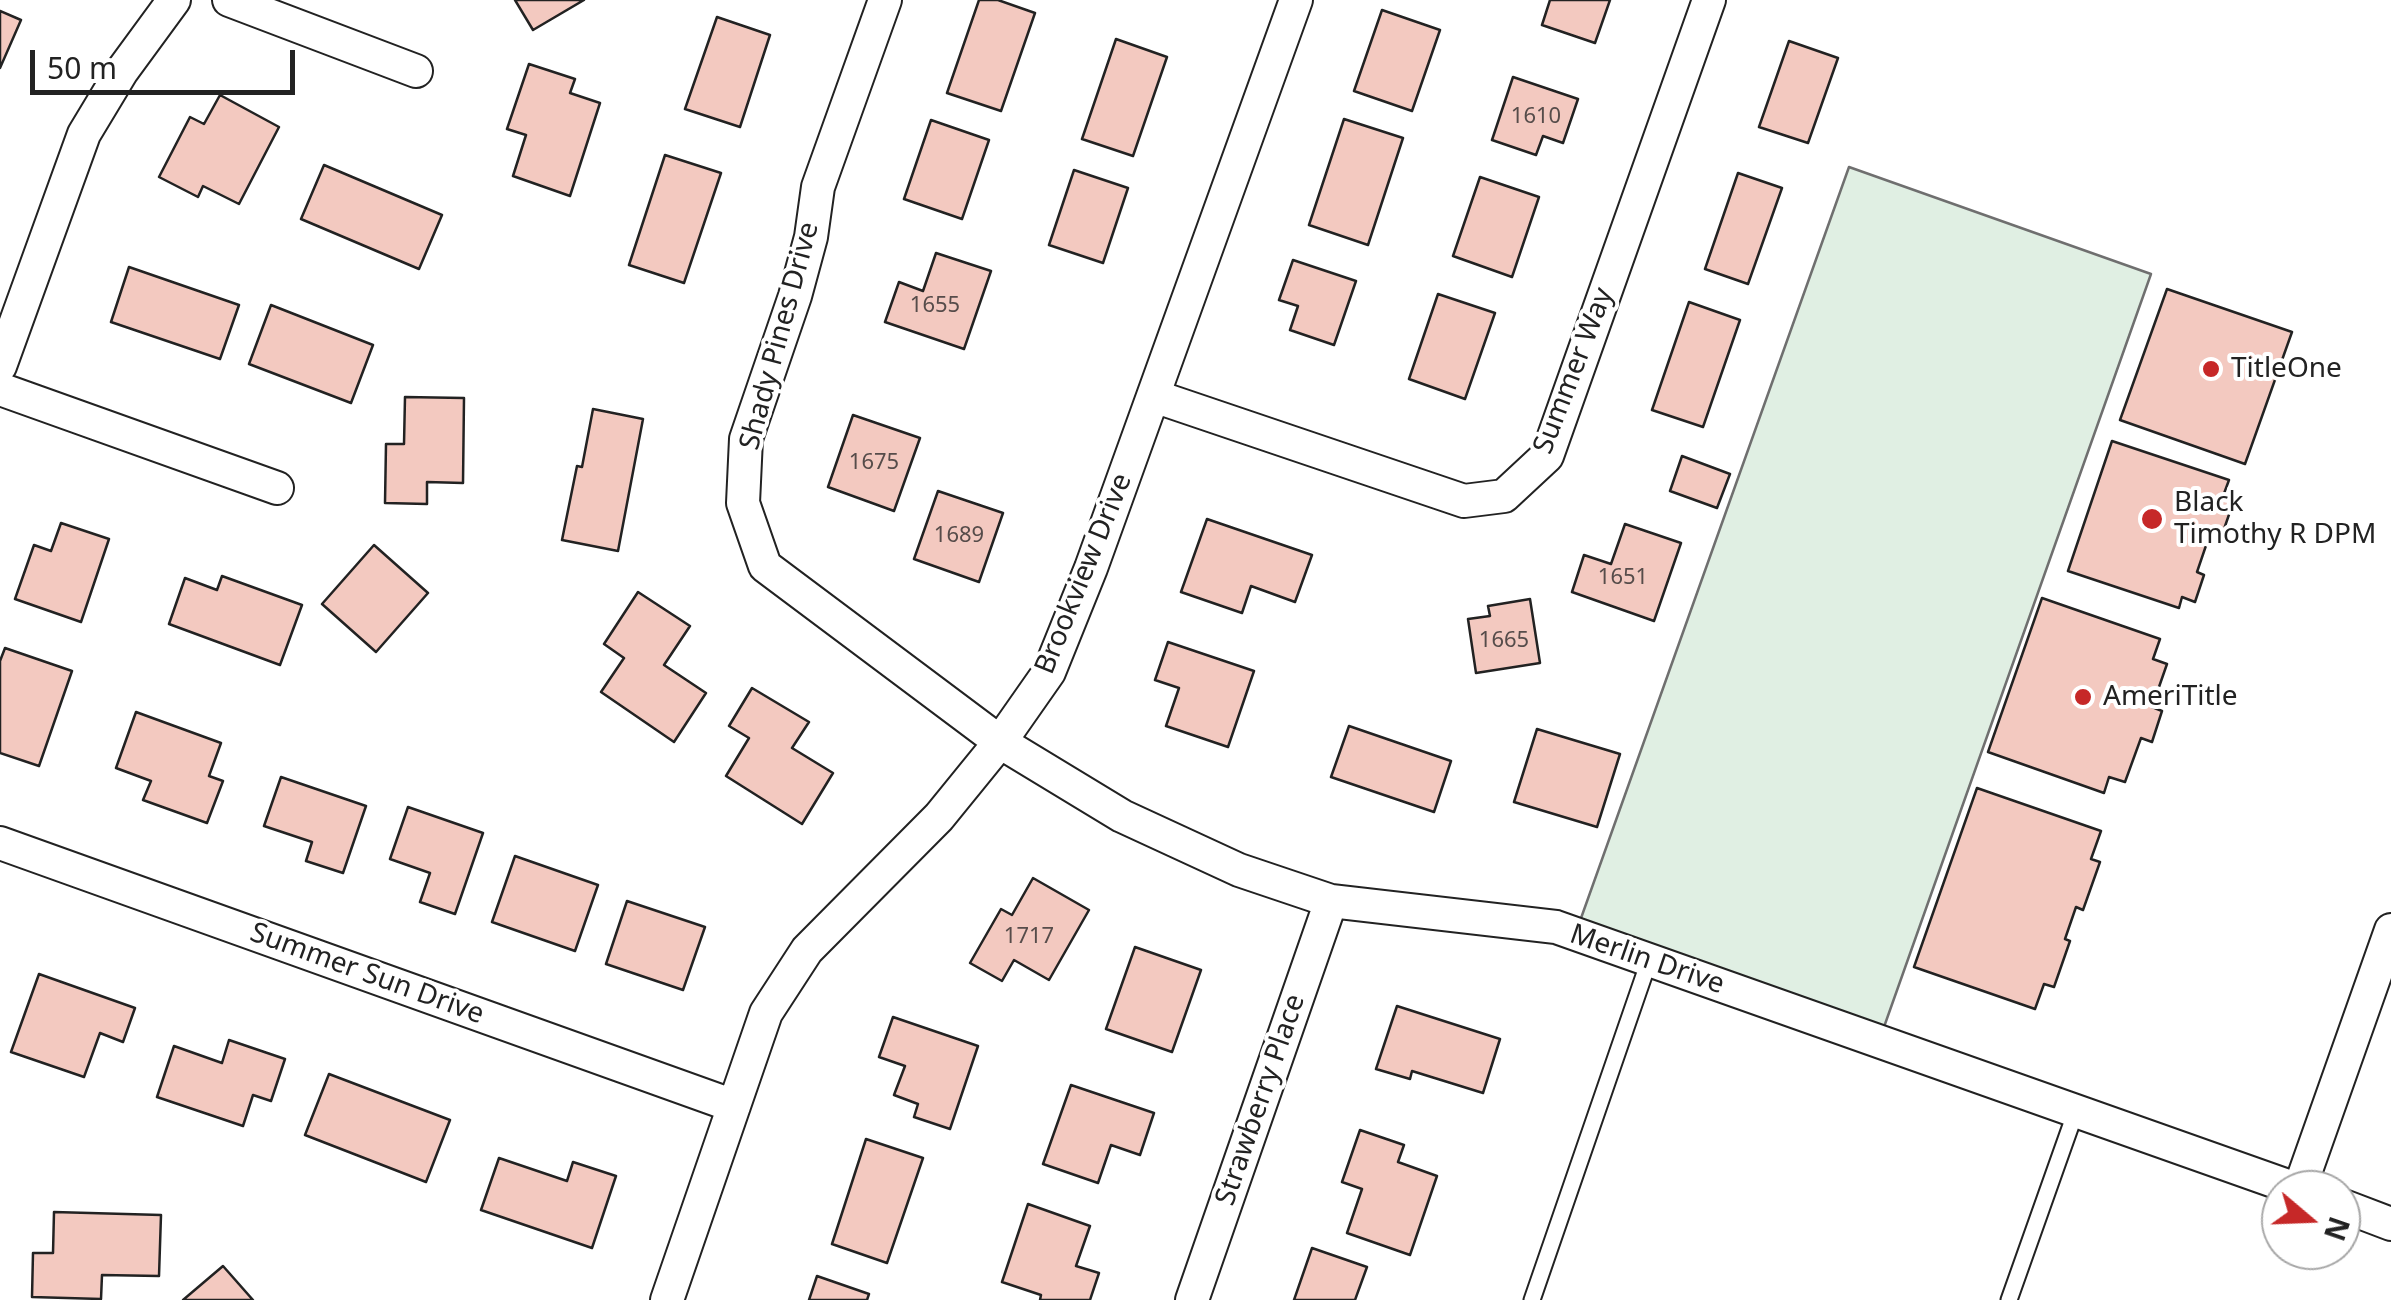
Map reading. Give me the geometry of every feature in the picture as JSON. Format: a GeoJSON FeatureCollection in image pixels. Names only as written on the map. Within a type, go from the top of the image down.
{"type":"FeatureCollection","features":[{"type":"Feature","properties":{"kind":"street"},"geometry":{"type":"LineString","coordinates":[[0,366],[84,134],[122,72],[174,0]]}},
{"type":"Feature","properties":{"kind":"street"},"geometry":{"type":"LineString","coordinates":[[229,0],[416,71]]}},
{"type":"Feature","properties":{"kind":"street","name":"Shady Pines Drive"},"geometry":{"type":"LineString","coordinates":[[885,0],[818,187],[796,296],[746,439],[743,503],[765,566],[1000,742]]}},
{"type":"Feature","properties":{"kind":"street","name":"Brookview Drive"},"geometry":{"type":"LineString","coordinates":[[666,1300],[766,1013],[807,950],[940,817],[1049,672],[1091,568],[1296,0]]}},
{"type":"Feature","properties":{"kind":"street","name":"Summer Way"},"geometry":{"type":"LineString","coordinates":[[1154,396],[1424,490],[1464,501],[1504,496],[1547,456],[1710,0]]}},
{"type":"Feature","properties":{"kind":"street"},"geometry":{"type":"LineString","coordinates":[[0,389],[277,488]]}},
{"type":"Feature","properties":{"kind":"street","name":"Merlin Drive"},"geometry":{"type":"LineString","coordinates":[[1000,742],[1122,816],[1239,870],[1331,901],[1556,927],[2261,1177]]}},
{"type":"Feature","properties":{"kind":"street","name":"Summer Sun Drive"},"geometry":{"type":"LineString","coordinates":[[0,843],[734,1106]]}},
{"type":"Feature","properties":{"kind":"street","name":"Strawberry Place"},"geometry":{"type":"LineString","coordinates":[[1192,1300],[1331,901]]}},
{"type":"Feature","properties":{"kind":"street"},"geometry":{"type":"LineString","coordinates":[[2306,1170],[2391,930]]}},
{"type":"Feature","properties":{"kind":"street"},"geometry":{"type":"LineString","coordinates":[[2361,1213],[2391,1224]]}},
{"type":"Feature","properties":{"kind":"lane"},"geometry":{"type":"LineString","coordinates":[[1532,1300],[1650,961]]}},
{"type":"Feature","properties":{"kind":"lane"},"geometry":{"type":"LineString","coordinates":[[2008,1300],[2076,1111]]}},
{"type":"Feature","properties":{"kind":"green space"},"geometry":{"type":"Polygon","coordinates":[[[1849,167],[2151,274],[1879,1041],[1575,935],[1849,167]]]}},
{"type":"Feature","properties":{"kind":"building"},"geometry":{"type":"Polygon","coordinates":[[[515,0],[584,0],[533,30],[515,0]]]}},
{"type":"Feature","properties":{"kind":"building"},"geometry":{"type":"Polygon","coordinates":[[[979,0],[998,0],[1035,13],[1001,111],[947,93],[979,0]]]}},
{"type":"Feature","properties":{"kind":"building"},"geometry":{"type":"Polygon","coordinates":[[[1550,0],[1610,0],[1595,43],[1542,25],[1550,0]]]}},
{"type":"Feature","properties":{"kind":"building"},"geometry":{"type":"Polygon","coordinates":[[[1382,10],[1440,30],[1412,111],[1354,91],[1382,10]]]}},
{"type":"Feature","properties":{"kind":"building"},"geometry":{"type":"Polygon","coordinates":[[[0,11],[21,20],[0,68],[0,11]]]}},
{"type":"Feature","properties":{"kind":"building"},"geometry":{"type":"Polygon","coordinates":[[[717,17],[770,35],[740,127],[685,109],[717,17]]]}},
{"type":"Feature","properties":{"kind":"building"},"geometry":{"type":"Polygon","coordinates":[[[1116,39],[1167,57],[1133,156],[1082,139],[1116,39]]]}},
{"type":"Feature","properties":{"kind":"building"},"geometry":{"type":"Polygon","coordinates":[[[1789,41],[1838,58],[1808,143],[1759,127],[1789,41]]]}},
{"type":"Feature","properties":{"kind":"building"},"geometry":{"type":"Polygon","coordinates":[[[529,64],[575,79],[570,93],[600,103],[570,196],[513,176],[526,135],[507,129],[529,64]]]}},
{"type":"Feature","properties":{"kind":"building"},"geometry":{"type":"Polygon","coordinates":[[[1513,77],[1578,99],[1563,143],[1543,136],[1536,155],[1492,140],[1513,77]]]}},
{"type":"Feature","properties":{"kind":"building"},"geometry":{"type":"Polygon","coordinates":[[[220,95],[279,127],[239,204],[203,186],[198,197],[159,177],[190,117],[204,124],[220,95]]]}},
{"type":"Feature","properties":{"kind":"building"},"geometry":{"type":"Polygon","coordinates":[[[1344,119],[1403,138],[1368,245],[1309,225],[1344,119]]]}},
{"type":"Feature","properties":{"kind":"building"},"geometry":{"type":"Polygon","coordinates":[[[931,120],[989,140],[962,219],[904,199],[931,120]]]}},
{"type":"Feature","properties":{"kind":"building"},"geometry":{"type":"Polygon","coordinates":[[[665,155],[721,173],[684,283],[629,265],[665,155]]]}},
{"type":"Feature","properties":{"kind":"building"},"geometry":{"type":"Polygon","coordinates":[[[324,165],[442,215],[419,269],[301,219],[324,165]]]}},
{"type":"Feature","properties":{"kind":"building"},"geometry":{"type":"Polygon","coordinates":[[[1074,170],[1128,188],[1103,263],[1049,245],[1074,170]]]}},
{"type":"Feature","properties":{"kind":"building"},"geometry":{"type":"Polygon","coordinates":[[[1738,173],[1782,188],[1748,284],[1705,269],[1738,173]]]}},
{"type":"Feature","properties":{"kind":"building"},"geometry":{"type":"Polygon","coordinates":[[[1480,177],[1539,197],[1512,277],[1453,256],[1480,177]]]}},
{"type":"Feature","properties":{"kind":"building"},"geometry":{"type":"Polygon","coordinates":[[[936,253],[991,271],[964,349],[885,322],[899,282],[923,291],[936,253]]]}},
{"type":"Feature","properties":{"kind":"building"},"geometry":{"type":"Polygon","coordinates":[[[1293,260],[1356,281],[1334,345],[1290,330],[1298,306],[1279,300],[1293,260]]]}},
{"type":"Feature","properties":{"kind":"building"},"geometry":{"type":"Polygon","coordinates":[[[129,267],[239,305],[220,359],[111,322],[129,267]]]}},
{"type":"Feature","properties":{"kind":"building"},"geometry":{"type":"Polygon","coordinates":[[[2167,289],[2292,332],[2245,464],[2120,420],[2167,289]]]}},
{"type":"Feature","properties":{"kind":"building"},"geometry":{"type":"Polygon","coordinates":[[[1438,294],[1495,313],[1465,399],[1409,379],[1438,294]]]}},
{"type":"Feature","properties":{"kind":"building"},"geometry":{"type":"Polygon","coordinates":[[[1689,302],[1740,320],[1703,427],[1652,410],[1689,302]]]}},
{"type":"Feature","properties":{"kind":"building"},"geometry":{"type":"Polygon","coordinates":[[[271,305],[373,345],[351,403],[249,364],[271,305]]]}},
{"type":"Feature","properties":{"kind":"building"},"geometry":{"type":"Polygon","coordinates":[[[405,397],[464,398],[463,483],[427,482],[427,504],[385,503],[386,444],[404,444],[405,397]]]}},
{"type":"Feature","properties":{"kind":"building"},"geometry":{"type":"Polygon","coordinates":[[[593,409],[643,419],[618,551],[562,540],[593,409]]]}},
{"type":"Feature","properties":{"kind":"building"},"geometry":{"type":"Polygon","coordinates":[[[853,415],[920,438],[894,511],[828,487],[853,415]]]}},
{"type":"Feature","properties":{"kind":"building"},"geometry":{"type":"Polygon","coordinates":[[[2112,441],[2229,480],[2222,499],[2233,503],[2223,532],[2212,528],[2197,572],[2204,575],[2195,602],[2182,597],[2179,608],[2068,571],[2112,441]]]}},
{"type":"Feature","properties":{"kind":"building"},"geometry":{"type":"Polygon","coordinates":[[[1682,456],[1730,474],[1717,508],[1670,491],[1682,456]]]}},
{"type":"Feature","properties":{"kind":"building"},"geometry":{"type":"Polygon","coordinates":[[[938,491],[1003,513],[979,582],[914,559],[938,491]]]}},
{"type":"Feature","properties":{"kind":"building"},"geometry":{"type":"Polygon","coordinates":[[[1207,519],[1312,555],[1295,602],[1251,586],[1242,613],[1181,592],[1207,519]]]}},
{"type":"Feature","properties":{"kind":"building"},"geometry":{"type":"Polygon","coordinates":[[[61,523],[109,539],[81,622],[15,599],[34,545],[51,551],[61,523]]]}},
{"type":"Feature","properties":{"kind":"building"},"geometry":{"type":"Polygon","coordinates":[[[1625,524],[1681,543],[1654,621],[1572,592],[1584,555],[1611,564],[1625,524]]]}},
{"type":"Feature","properties":{"kind":"building"},"geometry":{"type":"Polygon","coordinates":[[[374,545],[428,593],[376,652],[322,604],[374,545]]]}},
{"type":"Feature","properties":{"kind":"building"},"geometry":{"type":"Polygon","coordinates":[[[222,576],[302,605],[280,665],[169,624],[185,578],[217,590],[222,576]]]}},
{"type":"Feature","properties":{"kind":"building"},"geometry":{"type":"Polygon","coordinates":[[[638,592],[690,626],[664,665],[706,693],[674,742],[601,692],[624,658],[604,644],[638,592]]]}},
{"type":"Feature","properties":{"kind":"building"},"geometry":{"type":"Polygon","coordinates":[[[2042,598],[2160,639],[2153,659],[2167,664],[2152,707],[2162,711],[2152,742],[2141,738],[2125,782],[2109,777],[2104,793],[1988,752],[2042,598]]]}},
{"type":"Feature","properties":{"kind":"building"},"geometry":{"type":"Polygon","coordinates":[[[1530,599],[1540,663],[1476,673],[1468,619],[1490,616],[1488,606],[1530,599]]]}},
{"type":"Feature","properties":{"kind":"building"},"geometry":{"type":"Polygon","coordinates":[[[1168,642],[1254,671],[1228,747],[1166,726],[1179,688],[1155,680],[1168,642]]]}},
{"type":"Feature","properties":{"kind":"building"},"geometry":{"type":"Polygon","coordinates":[[[5,648],[72,671],[39,766],[0,753],[0,661],[5,648]]]}},
{"type":"Feature","properties":{"kind":"building"},"geometry":{"type":"Polygon","coordinates":[[[752,688],[809,722],[792,748],[833,773],[802,824],[726,776],[749,738],[729,726],[752,688]]]}},
{"type":"Feature","properties":{"kind":"building"},"geometry":{"type":"Polygon","coordinates":[[[136,712],[221,743],[209,776],[223,781],[207,823],[143,800],[151,781],[116,768],[136,712]]]}},
{"type":"Feature","properties":{"kind":"building"},"geometry":{"type":"Polygon","coordinates":[[[1349,726],[1451,761],[1434,812],[1331,777],[1349,726]]]}},
{"type":"Feature","properties":{"kind":"building"},"geometry":{"type":"Polygon","coordinates":[[[1537,729],[1620,754],[1597,827],[1514,802],[1537,729]]]}},
{"type":"Feature","properties":{"kind":"building"},"geometry":{"type":"Polygon","coordinates":[[[281,777],[366,806],[343,873],[306,861],[312,842],[264,826],[281,777]]]}},
{"type":"Feature","properties":{"kind":"building"},"geometry":{"type":"Polygon","coordinates":[[[1977,788],[2101,831],[2091,859],[2100,862],[2083,910],[2076,907],[2065,939],[2070,941],[2054,987],[2044,984],[2035,1009],[1914,967],[1977,788]]]}},
{"type":"Feature","properties":{"kind":"building"},"geometry":{"type":"Polygon","coordinates":[[[408,807],[483,833],[455,914],[420,902],[430,873],[390,859],[408,807]]]}},
{"type":"Feature","properties":{"kind":"building"},"geometry":{"type":"Polygon","coordinates":[[[515,856],[598,885],[575,951],[492,922],[515,856]]]}},
{"type":"Feature","properties":{"kind":"building"},"geometry":{"type":"Polygon","coordinates":[[[1033,878],[1089,910],[1049,980],[1014,960],[1002,981],[970,963],[1001,909],[1012,915],[1033,878]]]}},
{"type":"Feature","properties":{"kind":"building"},"geometry":{"type":"Polygon","coordinates":[[[627,901],[705,927],[683,990],[606,964],[627,901]]]}},
{"type":"Feature","properties":{"kind":"building"},"geometry":{"type":"Polygon","coordinates":[[[1135,947],[1201,970],[1172,1052],[1106,1029],[1135,947]]]}},
{"type":"Feature","properties":{"kind":"building"},"geometry":{"type":"Polygon","coordinates":[[[39,974],[135,1008],[123,1042],[100,1033],[84,1077],[11,1052],[39,974]]]}},
{"type":"Feature","properties":{"kind":"building"},"geometry":{"type":"Polygon","coordinates":[[[1397,1006],[1500,1039],[1483,1093],[1412,1071],[1410,1079],[1376,1069],[1397,1006]]]}},
{"type":"Feature","properties":{"kind":"building"},"geometry":{"type":"Polygon","coordinates":[[[893,1017],[978,1046],[950,1129],[914,1117],[918,1104],[894,1095],[905,1066],[879,1057],[893,1017]]]}},
{"type":"Feature","properties":{"kind":"building"},"geometry":{"type":"Polygon","coordinates":[[[229,1040],[285,1059],[271,1101],[253,1095],[243,1126],[157,1097],[174,1046],[222,1063],[229,1040]]]}},
{"type":"Feature","properties":{"kind":"building"},"geometry":{"type":"Polygon","coordinates":[[[329,1074],[450,1120],[426,1182],[305,1135],[329,1074]]]}},
{"type":"Feature","properties":{"kind":"building"},"geometry":{"type":"Polygon","coordinates":[[[1071,1085],[1154,1113],[1140,1155],[1111,1145],[1098,1183],[1043,1164],[1071,1085]]]}},
{"type":"Feature","properties":{"kind":"building"},"geometry":{"type":"Polygon","coordinates":[[[1360,1130],[1404,1145],[1398,1162],[1437,1176],[1410,1255],[1347,1233],[1362,1189],[1342,1182],[1360,1130]]]}},
{"type":"Feature","properties":{"kind":"building"},"geometry":{"type":"Polygon","coordinates":[[[866,1139],[923,1158],[887,1263],[832,1244],[866,1139]]]}},
{"type":"Feature","properties":{"kind":"building"},"geometry":{"type":"Polygon","coordinates":[[[499,1158],[567,1181],[573,1162],[616,1176],[592,1248],[481,1210],[499,1158]]]}},
{"type":"Feature","properties":{"kind":"building"},"geometry":{"type":"Polygon","coordinates":[[[1028,1204],[1090,1226],[1076,1266],[1099,1273],[1090,1300],[1040,1300],[1041,1295],[1002,1282],[1028,1204]]]}},
{"type":"Feature","properties":{"kind":"building"},"geometry":{"type":"Polygon","coordinates":[[[54,1212],[161,1215],[159,1276],[102,1275],[101,1299],[32,1297],[33,1253],[53,1253],[54,1212]]]}},
{"type":"Feature","properties":{"kind":"building"},"geometry":{"type":"Polygon","coordinates":[[[1312,1248],[1367,1267],[1355,1300],[1294,1300],[1312,1248]]]}},
{"type":"Feature","properties":{"kind":"building"},"geometry":{"type":"Polygon","coordinates":[[[223,1266],[253,1300],[183,1300],[223,1266]]]}},
{"type":"Feature","properties":{"kind":"building"},"geometry":{"type":"Polygon","coordinates":[[[817,1276],[869,1294],[867,1300],[809,1300],[817,1276]]]}},
{"type":"Feature","properties":{"kind":"place","name":"TitleOne"},"geometry":{"type":"Point","coordinates":[2211,369]}},
{"type":"Feature","properties":{"kind":"place","name":"Black Timothy R DPM"},"geometry":{"type":"Point","coordinates":[2152,519]}},
{"type":"Feature","properties":{"kind":"place","name":"AmeriTitle"},"geometry":{"type":"Point","coordinates":[2083,697]}}]}
